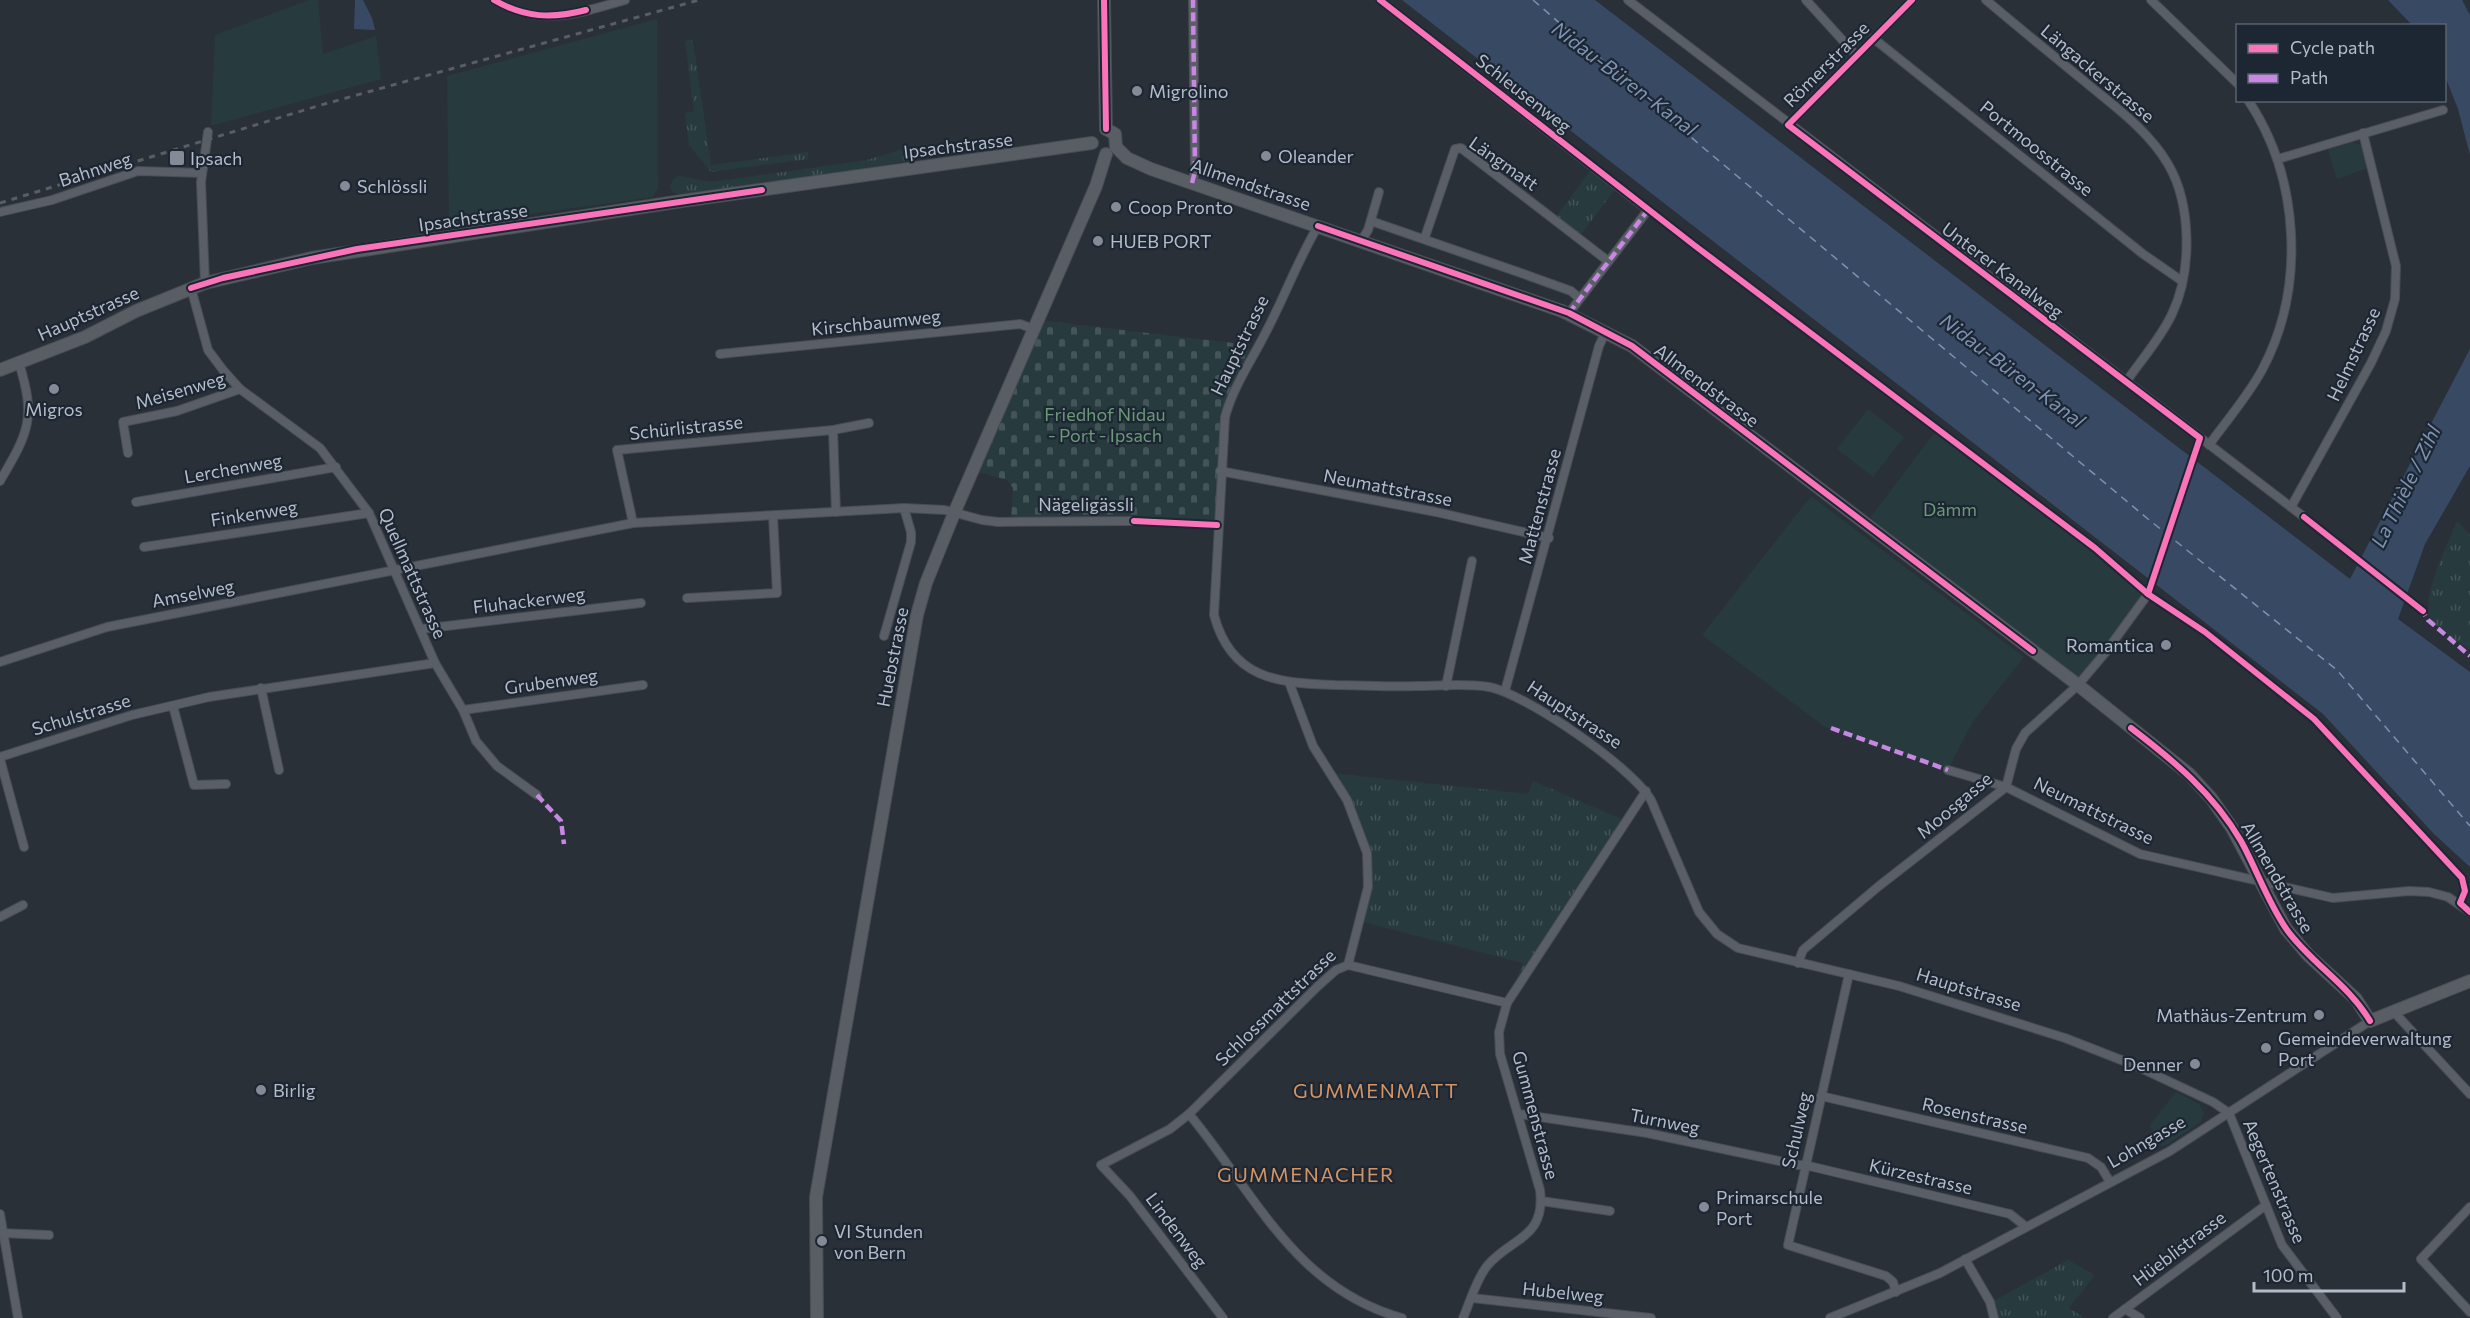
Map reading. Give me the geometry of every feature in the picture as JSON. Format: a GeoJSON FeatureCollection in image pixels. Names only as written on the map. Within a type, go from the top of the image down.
{"type":"FeatureCollection","features":[{"type":"Feature","properties":{"kind":"main road"},"geometry":{"type":"LineString","coordinates":[[1104,0],[1106,129],[1095,132],[1092,143],[1098,153],[1111,151]]}},
{"type":"Feature","properties":{"kind":"main road","name":"Allmendstrasse"},"geometry":{"type":"LineString","coordinates":[[1106,129],[1115,134],[1111,151],[1136,162],[1569,313],[1632,346],[2177,763],[2202,787],[2232,828],[2286,929],[2308,955],[2356,999],[2370,1021]]}},
{"type":"Feature","properties":{"kind":"main road","name":"Ipsachstrasse"},"geometry":{"type":"LineString","coordinates":[[191,288],[366,248],[1092,143]]}},
{"type":"Feature","properties":{"kind":"main road","name":"Huebstrasse"},"geometry":{"type":"LineString","coordinates":[[817,1318],[816,1197],[917,615],[926,583],[955,511],[1111,151]]}},
{"type":"Feature","properties":{"kind":"main road","name":"Hauptstrasse"},"geometry":{"type":"LineString","coordinates":[[0,370],[85,337],[136,311],[191,288]]}},
{"type":"Feature","properties":{"kind":"main road","name":"Lohngasse"},"geometry":{"type":"LineString","coordinates":[[2370,1021],[2470,981]]}},
{"type":"Feature","properties":{"kind":"street"},"geometry":{"type":"LineString","coordinates":[[494,0],[517,12],[535,17],[561,17],[625,0]]}},
{"type":"Feature","properties":{"kind":"street"},"geometry":{"type":"LineString","coordinates":[[1192,183],[1196,171],[1193,0]]}},
{"type":"Feature","properties":{"kind":"street","name":"Schleusenweg"},"geometry":{"type":"LineString","coordinates":[[1380,0],[1648,210],[1608,261]]}},
{"type":"Feature","properties":{"kind":"street","name":"Unterer Kanalweg"},"geometry":{"type":"LineString","coordinates":[[1628,0],[1788,125],[2304,517]]}},
{"type":"Feature","properties":{"kind":"street"},"geometry":{"type":"LineString","coordinates":[[1806,0],[1856,55]]}},
{"type":"Feature","properties":{"kind":"street","name":"Römerstrasse"},"geometry":{"type":"LineString","coordinates":[[1788,125],[1912,0]]}},
{"type":"Feature","properties":{"kind":"street","name":"Längackerstrasse"},"geometry":{"type":"LineString","coordinates":[[1986,0],[2132,120],[2169,165],[2180,195],[2185,224],[2182,281],[2171,316],[2126,382]]}},
{"type":"Feature","properties":{"kind":"street"},"geometry":{"type":"LineString","coordinates":[[2151,0],[2236,82]]}},
{"type":"Feature","properties":{"kind":"street","name":"Portmoosstrasse"},"geometry":{"type":"LineString","coordinates":[[1873,38],[2143,254],[2182,281]]}},
{"type":"Feature","properties":{"kind":"street"},"geometry":{"type":"LineString","coordinates":[[2209,445],[2262,371],[2287,305],[2292,255],[2289,207],[2278,159],[2249,102]]}},
{"type":"Feature","properties":{"kind":"street"},"geometry":{"type":"LineString","coordinates":[[2278,159],[2443,110]]}},
{"type":"Feature","properties":{"kind":"street"},"geometry":{"type":"LineString","coordinates":[[205,283],[202,269],[202,173],[208,132]]}},
{"type":"Feature","properties":{"kind":"street","name":"Helmstrasse"},"geometry":{"type":"LineString","coordinates":[[2291,507],[2371,363],[2386,331],[2395,299],[2396,266],[2363,133]]}},
{"type":"Feature","properties":{"kind":"street","name":"Längmatt"},"geometry":{"type":"LineString","coordinates":[[1425,237],[1455,149],[1461,148],[1608,261]]}},
{"type":"Feature","properties":{"kind":"street","name":"Bahnweg"},"geometry":{"type":"LineString","coordinates":[[0,212],[52,200],[138,171],[202,173]]}},
{"type":"Feature","properties":{"kind":"street"},"geometry":{"type":"LineString","coordinates":[[1362,241],[1371,221],[1379,192]]}},
{"type":"Feature","properties":{"kind":"street"},"geometry":{"type":"LineString","coordinates":[[1371,221],[1425,237],[1570,291],[1579,298]]}},
{"type":"Feature","properties":{"kind":"street","name":"Hauptstrasse"},"geometry":{"type":"LineString","coordinates":[[1318,226],[1231,398],[1224,423],[1214,615],[1220,636],[1231,653],[1245,665],[1269,678],[1290,682],[1475,686],[1505,691],[1612,758],[1646,791],[1699,912],[1716,934],[1738,948],[1909,989],[2065,1038],[2134,1065],[2213,1102],[2229,1113]]}},
{"type":"Feature","properties":{"kind":"street"},"geometry":{"type":"LineString","coordinates":[[1569,313],[1608,261]]}},
{"type":"Feature","properties":{"kind":"street","name":"Quellmattstrasse"},"geometry":{"type":"LineString","coordinates":[[191,288],[208,350],[240,389],[267,411],[301,432],[320,448],[336,467],[369,513],[435,663],[463,710],[476,741],[497,766],[537,795]]}},
{"type":"Feature","properties":{"kind":"street","name":"Kirschbaumweg"},"geometry":{"type":"LineString","coordinates":[[720,354],[1020,324],[1034,329]]}},
{"type":"Feature","properties":{"kind":"street","name":"Mattenstrasse"},"geometry":{"type":"LineString","coordinates":[[1505,691],[1549,537],[1599,346],[1606,331]]}},
{"type":"Feature","properties":{"kind":"street"},"geometry":{"type":"LineString","coordinates":[[0,481],[20,444],[28,420],[29,400],[19,363]]}},
{"type":"Feature","properties":{"kind":"street","name":"Meisenweg"},"geometry":{"type":"LineString","coordinates":[[128,453],[123,422],[177,411],[240,389]]}},
{"type":"Feature","properties":{"kind":"street","name":"Schürlistrasse"},"geometry":{"type":"LineString","coordinates":[[633,523],[617,450],[833,430],[869,423]]}},
{"type":"Feature","properties":{"kind":"street"},"geometry":{"type":"LineString","coordinates":[[833,430],[836,512]]}},
{"type":"Feature","properties":{"kind":"street","name":"Lerchenweg"},"geometry":{"type":"LineString","coordinates":[[136,502],[336,467]]}},
{"type":"Feature","properties":{"kind":"street","name":"Neumattstrasse"},"geometry":{"type":"LineString","coordinates":[[1220,471],[1436,512],[1549,537]]}},
{"type":"Feature","properties":{"kind":"street"},"geometry":{"type":"LineString","coordinates":[[395,570],[633,523],[904,508],[955,511]]}},
{"type":"Feature","properties":{"kind":"street"},"geometry":{"type":"LineString","coordinates":[[884,636],[911,542],[911,532],[904,508]]}},
{"type":"Feature","properties":{"kind":"street","name":"Nägeligässli"},"geometry":{"type":"LineString","coordinates":[[955,511],[982,520],[998,522],[1134,521]]}},
{"type":"Feature","properties":{"kind":"street","name":"Finkenweg"},"geometry":{"type":"LineString","coordinates":[[144,547],[369,513]]}},
{"type":"Feature","properties":{"kind":"street"},"geometry":{"type":"LineString","coordinates":[[687,598],[777,593],[773,516]]}},
{"type":"Feature","properties":{"kind":"street"},"geometry":{"type":"LineString","coordinates":[[1446,686],[1472,561]]}},
{"type":"Feature","properties":{"kind":"street","name":"Amselweg"},"geometry":{"type":"LineString","coordinates":[[0,662],[107,627],[395,570]]}},
{"type":"Feature","properties":{"kind":"street","name":"Moosgasse"},"geometry":{"type":"LineString","coordinates":[[1798,963],[1803,950],[1879,886],[2006,787],[2016,749],[2025,733],[2078,685],[2105,653],[2148,594]]}},
{"type":"Feature","properties":{"kind":"street","name":"Fluhackerweg"},"geometry":{"type":"LineString","coordinates":[[421,629],[641,603]]}},
{"type":"Feature","properties":{"kind":"street","name":"Schulstrasse"},"geometry":{"type":"LineString","coordinates":[[0,758],[132,715],[172,705],[261,688],[435,663]]}},
{"type":"Feature","properties":{"kind":"street","name":"Schlossmattstrasse"},"geometry":{"type":"LineString","coordinates":[[1101,1165],[1170,1129],[1190,1114],[1318,986],[1336,970],[1348,965],[1368,887],[1366,853],[1347,800],[1313,746],[1290,682]]}},
{"type":"Feature","properties":{"kind":"street","name":"Grubenweg"},"geometry":{"type":"LineString","coordinates":[[463,710],[643,685]]}},
{"type":"Feature","properties":{"kind":"street"},"geometry":{"type":"LineString","coordinates":[[261,688],[279,770]]}},
{"type":"Feature","properties":{"kind":"street"},"geometry":{"type":"LineString","coordinates":[[172,705],[194,785],[226,784]]}},
{"type":"Feature","properties":{"kind":"street"},"geometry":{"type":"LineString","coordinates":[[0,758],[24,847]]}},
{"type":"Feature","properties":{"kind":"street","name":"Neumattstrasse"},"geometry":{"type":"LineString","coordinates":[[1948,770],[2006,787],[2140,854],[2333,898],[2409,891],[2429,892],[2448,897],[2470,912]]}},
{"type":"Feature","properties":{"kind":"street","name":"Gummenstrasse"},"geometry":{"type":"LineString","coordinates":[[1463,1318],[1486,1268],[1533,1228],[1541,1201],[1519,1114],[1500,1054],[1499,1032],[1507,1003],[1646,791]]}},
{"type":"Feature","properties":{"kind":"street"},"geometry":{"type":"LineString","coordinates":[[0,917],[23,904]]}},
{"type":"Feature","properties":{"kind":"street"},"geometry":{"type":"LineString","coordinates":[[1348,965],[1507,1003]]}},
{"type":"Feature","properties":{"kind":"street","name":"Schulweg"},"geometry":{"type":"LineString","coordinates":[[1849,974],[1788,1245],[1886,1276],[1893,1282],[1896,1292]]}},
{"type":"Feature","properties":{"kind":"street"},"geometry":{"type":"LineString","coordinates":[[2393,1011],[2470,1094]]}},
{"type":"Feature","properties":{"kind":"street","name":"Lohngasse"},"geometry":{"type":"LineString","coordinates":[[1830,1318],[1896,1292],[1965,1259],[2170,1150],[2370,1021]]}},
{"type":"Feature","properties":{"kind":"street","name":"Rosenstrasse"},"geometry":{"type":"LineString","coordinates":[[1821,1096],[2088,1158],[2101,1167],[2110,1182]]}},
{"type":"Feature","properties":{"kind":"street","name":"Aegertenstrasse"},"geometry":{"type":"LineString","coordinates":[[2229,1113],[2286,1252],[2337,1318]]}},
{"type":"Feature","properties":{"kind":"street"},"geometry":{"type":"LineString","coordinates":[[1190,1114],[1289,1248],[1334,1286],[1384,1313],[1402,1318]]}},
{"type":"Feature","properties":{"kind":"street","name":"Turnweg"},"geometry":{"type":"LineString","coordinates":[[1519,1114],[1644,1133],[1798,1166],[1805,1165]]}},
{"type":"Feature","properties":{"kind":"street","name":"Lindenweg"},"geometry":{"type":"LineString","coordinates":[[1101,1165],[1130,1196],[1223,1318]]}},
{"type":"Feature","properties":{"kind":"street","name":"Kürzestrasse"},"geometry":{"type":"LineString","coordinates":[[1805,1165],[2010,1214],[2025,1227]]}},
{"type":"Feature","properties":{"kind":"street"},"geometry":{"type":"LineString","coordinates":[[1541,1201],[1610,1211]]}},
{"type":"Feature","properties":{"kind":"street","name":"Hüeblistrasse"},"geometry":{"type":"LineString","coordinates":[[2113,1318],[2266,1205]]}},
{"type":"Feature","properties":{"kind":"street"},"geometry":{"type":"LineString","coordinates":[[2470,1207],[2421,1259],[2470,1312]]}},
{"type":"Feature","properties":{"kind":"street"},"geometry":{"type":"LineString","coordinates":[[0,1214],[18,1318]]}},
{"type":"Feature","properties":{"kind":"street"},"geometry":{"type":"LineString","coordinates":[[2,1233],[49,1234]]}},
{"type":"Feature","properties":{"kind":"street"},"geometry":{"type":"LineString","coordinates":[[1965,1259],[1990,1302],[1994,1318]]}},
{"type":"Feature","properties":{"kind":"street","name":"Hubelweg"},"geometry":{"type":"LineString","coordinates":[[1472,1298],[1651,1318]]}},
{"type":"Feature","properties":{"kind":"street"},"geometry":{"type":"LineString","coordinates":[[2125,1309],[2139,1318]]}},
{"type":"Feature","properties":{"kind":"green space"},"geometry":{"type":"Polygon","coordinates":[[[309,0],[318,0],[323,54],[376,36],[381,79],[211,126],[215,35],[309,0]]]}},
{"type":"Feature","properties":{"kind":"green space"},"geometry":{"type":"Polygon","coordinates":[[[657,19],[658,188],[653,197],[449,225],[447,76],[657,19]]]}},
{"type":"Feature","properties":{"kind":"green space"},"geometry":{"type":"Polygon","coordinates":[[[693,40],[711,165],[808,152],[808,159],[711,172],[689,145],[685,113],[694,111],[685,41],[693,40]]]}},
{"type":"Feature","properties":{"kind":"green space"},"geometry":{"type":"Polygon","coordinates":[[[2352,142],[2362,145],[2368,168],[2337,179],[2328,150],[2352,142]]]}},
{"type":"Feature","properties":{"kind":"green space"},"geometry":{"type":"Polygon","coordinates":[[[914,146],[923,149],[924,158],[826,175],[682,195],[674,193],[670,187],[673,179],[679,176],[712,182],[867,160],[914,146]]]}},
{"type":"Feature","properties":{"kind":"green space"},"geometry":{"type":"Polygon","coordinates":[[[1592,168],[1616,188],[1580,236],[1556,217],[1592,168]]]}},
{"type":"Feature","properties":{"kind":"green space","name":"Friedhof Nidau - Port - Ipsach"},"geometry":{"type":"Polygon","coordinates":[[[1038,320],[1233,343],[1253,351],[1231,398],[1217,525],[1134,521],[1011,521],[1013,488],[1007,480],[979,472],[1035,342],[1038,320]]]}},
{"type":"Feature","properties":{"kind":"green space"},"geometry":{"type":"Polygon","coordinates":[[[1868,409],[1904,437],[1873,477],[1837,449],[1868,409]]]}},
{"type":"Feature","properties":{"kind":"green space","name":"Dämm"},"geometry":{"type":"Polygon","coordinates":[[[1938,428],[2102,556],[2147,598],[2081,680],[1870,518],[1938,428]]]}},
{"type":"Feature","properties":{"kind":"green space"},"geometry":{"type":"Polygon","coordinates":[[[1811,496],[2024,657],[1972,723],[1948,770],[1825,727],[1702,635],[1811,496]]]}},
{"type":"Feature","properties":{"kind":"green space"},"geometry":{"type":"Polygon","coordinates":[[[2457,521],[2470,535],[2470,650],[2437,626],[2429,613],[2431,587],[2457,521]]]}},
{"type":"Feature","properties":{"kind":"green space"},"geometry":{"type":"Polygon","coordinates":[[[1331,773],[1528,794],[1533,781],[1626,821],[1507,1003],[1523,963],[1359,921],[1368,887],[1367,853],[1331,773]]]}},
{"type":"Feature","properties":{"kind":"green space"},"geometry":{"type":"Polygon","coordinates":[[[2176,1092],[2199,1104],[2204,1112],[2201,1122],[2163,1147],[2155,1139],[2150,1125],[2176,1092]]]}},
{"type":"Feature","properties":{"kind":"green space"},"geometry":{"type":"Polygon","coordinates":[[[2068,1260],[2095,1275],[2069,1308],[2085,1318],[1999,1318],[1994,1301],[2068,1260]]]}},
{"type":"Feature","properties":{"kind":"water"},"geometry":{"type":"Polygon","coordinates":[[[355,0],[363,0],[375,30],[354,29],[355,0]]]}},
{"type":"Feature","properties":{"kind":"water"},"geometry":{"type":"Polygon","coordinates":[[[1402,0],[1595,0],[2350,579],[2470,349],[2470,466],[2425,544],[2398,619],[2470,672],[2470,867],[2434,834],[2323,714],[1402,0]]]}},
{"type":"Feature","properties":{"kind":"water"},"geometry":{"type":"Polygon","coordinates":[[[2388,0],[2462,0],[2470,15],[2470,155],[2458,109],[2446,79],[2446,24],[2411,24],[2388,0]]]}},
{"type":"Feature","properties":{"kind":"pier"},"geometry":{"type":"Polygon","coordinates":[[[2191,452],[2196,457],[2153,585],[2148,581],[2191,452]]]}},
{"type":"Feature","properties":{"kind":"ferry route"},"geometry":{"type":"LineString","coordinates":[[1533,0],[1706,150],[2148,519],[2337,670],[2470,826]]}},
{"type":"Feature","properties":{"kind":"railway"},"geometry":{"type":"LineString","coordinates":[[0,203],[321,105],[699,0]]}},
{"type":"Feature","properties":{"kind":"marked path"},"geometry":{"type":"LineString","coordinates":[[1192,183],[1195,171],[1193,0]]}},
{"type":"Feature","properties":{"kind":"marked path"},"geometry":{"type":"LineString","coordinates":[[1569,313],[1648,210],[1645,207]]}},
{"type":"Feature","properties":{"kind":"marked path"},"geometry":{"type":"LineString","coordinates":[[2421,608],[2428,620],[2470,656]]}},
{"type":"Feature","properties":{"kind":"marked path"},"geometry":{"type":"LineString","coordinates":[[1831,728],[1948,770]]}},
{"type":"Feature","properties":{"kind":"marked path"},"geometry":{"type":"LineString","coordinates":[[537,795],[561,821],[564,844]]}},
{"type":"Feature","properties":{"kind":"cycle path"},"geometry":{"type":"LineString","coordinates":[[494,0],[505,6],[539,15],[562,15],[586,10]]}},
{"type":"Feature","properties":{"kind":"cycle path"},"geometry":{"type":"LineString","coordinates":[[1104,0],[1106,129]]}},
{"type":"Feature","properties":{"kind":"cycle path"},"geometry":{"type":"LineString","coordinates":[[1380,0],[1694,245],[2095,548],[2148,594],[2205,632],[2314,719],[2462,878],[2465,891],[2460,903],[2470,912]]}},
{"type":"Feature","properties":{"kind":"cycle path"},"geometry":{"type":"LineString","coordinates":[[1912,0],[1788,125],[2200,438],[2148,594]]}},
{"type":"Feature","properties":{"kind":"cycle path"},"geometry":{"type":"LineString","coordinates":[[191,288],[223,278],[357,249],[762,190]]}},
{"type":"Feature","properties":{"kind":"cycle path"},"geometry":{"type":"LineString","coordinates":[[1318,226],[1569,313],[1632,346],[2033,651]]}},
{"type":"Feature","properties":{"kind":"cycle path"},"geometry":{"type":"LineString","coordinates":[[2304,517],[2423,611]]}},
{"type":"Feature","properties":{"kind":"cycle path"},"geometry":{"type":"LineString","coordinates":[[1134,521],[1217,525]]}},
{"type":"Feature","properties":{"kind":"cycle path"},"geometry":{"type":"LineString","coordinates":[[2131,728],[2192,779],[2218,808],[2241,841],[2274,909],[2287,930],[2308,954],[2352,996],[2370,1021]]}},
{"type":"Feature","properties":{"kind":"place","name":"Migrolino"},"geometry":{"type":"Point","coordinates":[1137,91]}},
{"type":"Feature","properties":{"kind":"place","name":"Oleander"},"geometry":{"type":"Point","coordinates":[1266,156]}},
{"type":"Feature","properties":{"kind":"place","name":"Ipsach"},"geometry":{"type":"Point","coordinates":[177,158]}},
{"type":"Feature","properties":{"kind":"place","name":"Schlössli"},"geometry":{"type":"Point","coordinates":[345,186]}},
{"type":"Feature","properties":{"kind":"place","name":"Coop Pronto"},"geometry":{"type":"Point","coordinates":[1116,207]}},
{"type":"Feature","properties":{"kind":"place","name":"HUEB PORT"},"geometry":{"type":"Point","coordinates":[1098,241]}},
{"type":"Feature","properties":{"kind":"place","name":"Migros"},"geometry":{"type":"Point","coordinates":[54,389]}},
{"type":"Feature","properties":{"kind":"place","name":"Romantica"},"geometry":{"type":"Point","coordinates":[2166,645]}},
{"type":"Feature","properties":{"kind":"place","name":"Mathäus-Zentrum"},"geometry":{"type":"Point","coordinates":[2319,1015]}},
{"type":"Feature","properties":{"kind":"place","name":"Gemeindeverwaltung Port"},"geometry":{"type":"Point","coordinates":[2266,1048]}},
{"type":"Feature","properties":{"kind":"place","name":"Denner"},"geometry":{"type":"Point","coordinates":[2195,1064]}},
{"type":"Feature","properties":{"kind":"place","name":"Birlig"},"geometry":{"type":"Point","coordinates":[261,1090]}},
{"type":"Feature","properties":{"kind":"place","name":"Primarschule Port"},"geometry":{"type":"Point","coordinates":[1704,1207]}},
{"type":"Feature","properties":{"kind":"place","name":"VI Stunden von Bern"},"geometry":{"type":"Point","coordinates":[822,1241]}},
{"type":"Feature","properties":{"kind":"district","name":"GUMMENMATT"},"geometry":{"type":"Point","coordinates":[1376,1090]}},
{"type":"Feature","properties":{"kind":"district","name":"GUMMENACHER"},"geometry":{"type":"Point","coordinates":[1306,1174]}},
{"type":"Feature","properties":{"kind":"water label","name":"Nidau-Büren-Kanal"},"geometry":{"type":"Point","coordinates":[1625,78]}},
{"type":"Feature","properties":{"kind":"water label","name":"Nidau-Büren-Kanal"},"geometry":{"type":"Point","coordinates":[2013,370]}},
{"type":"Feature","properties":{"kind":"water label","name":"La Thièle / Zihl"},"geometry":{"type":"Point","coordinates":[2405,486]}}]}
